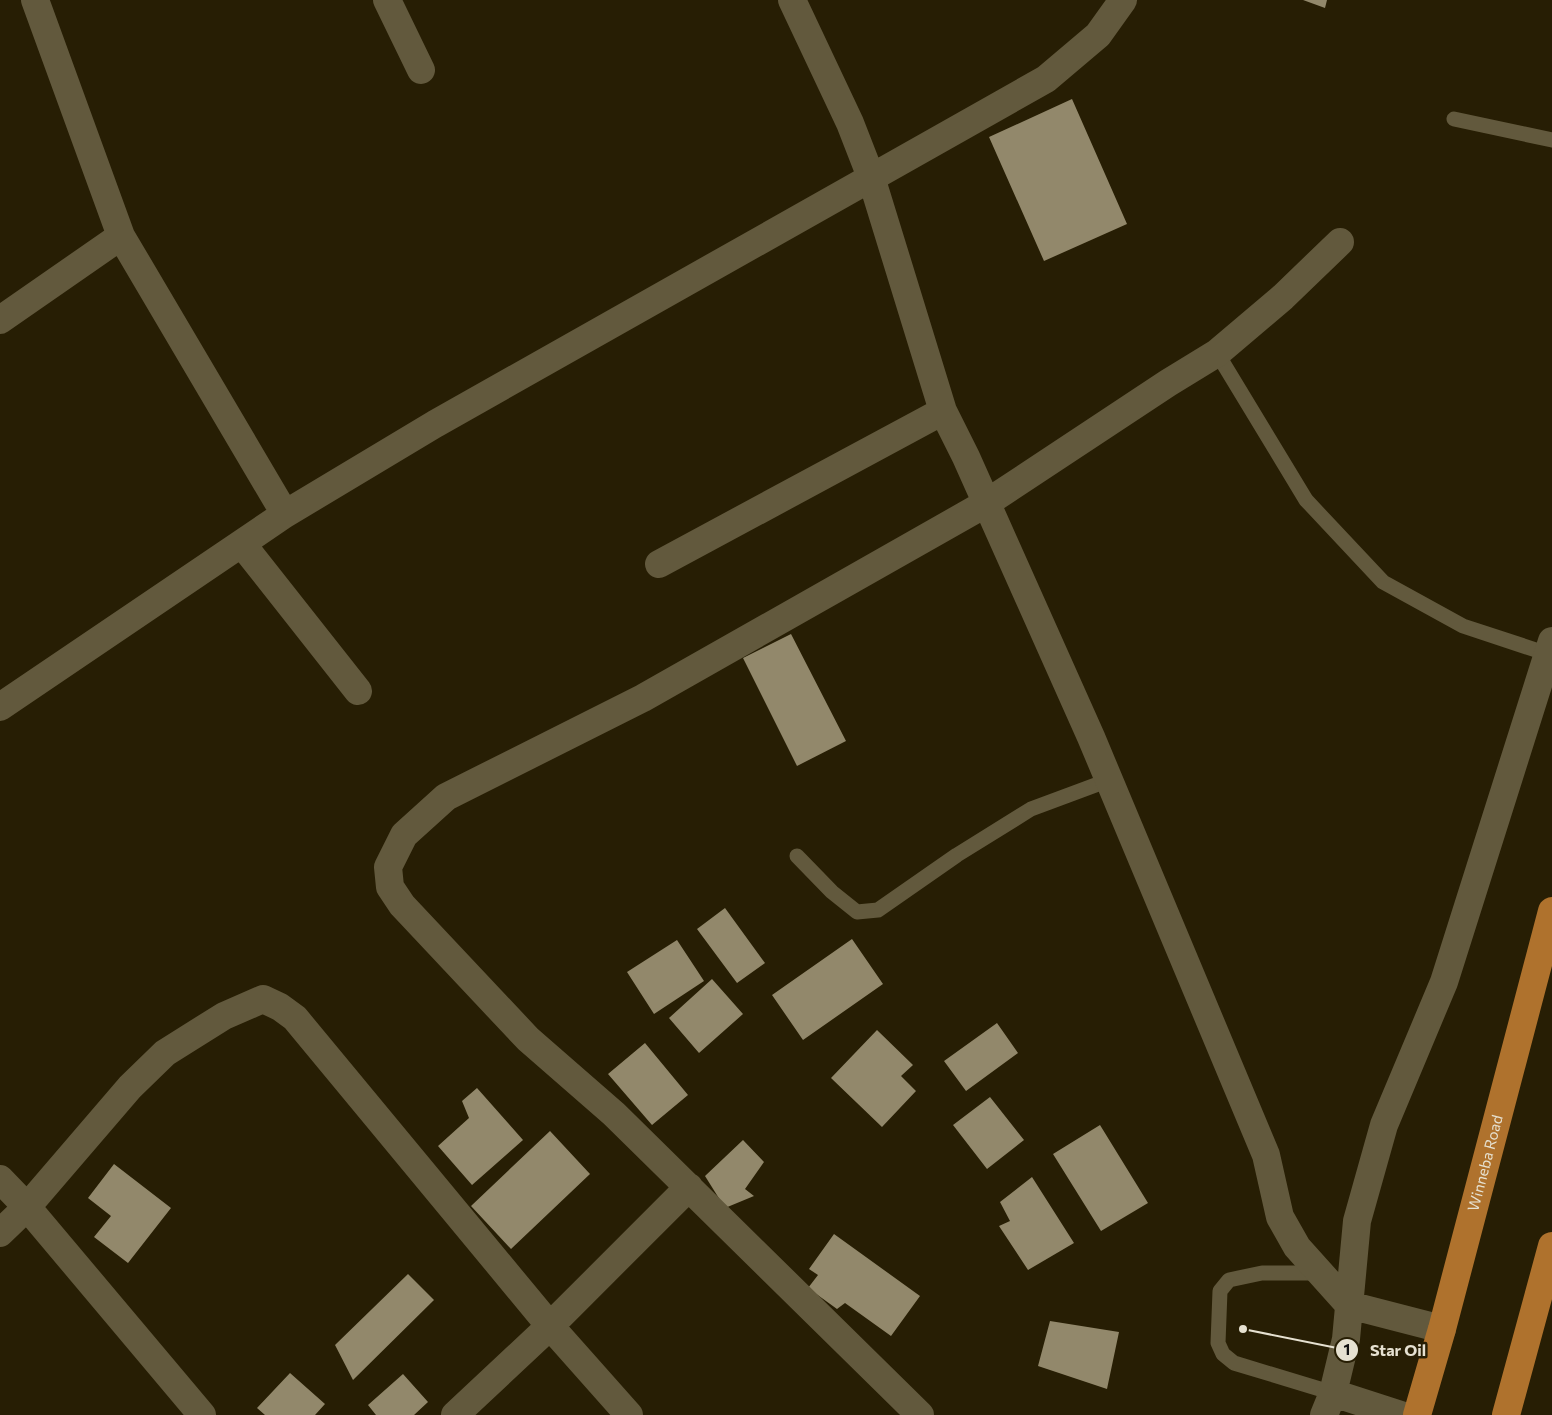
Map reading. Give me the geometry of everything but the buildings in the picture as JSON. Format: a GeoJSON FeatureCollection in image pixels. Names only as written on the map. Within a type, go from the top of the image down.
{"type":"FeatureCollection","features":[{"type":"Feature","properties":{"kind":"highway","name":"Winneba Road"},"geometry":{"type":"LineString","coordinates":[[1417,1415],[1442,1329],[1552,910]]}},
{"type":"Feature","properties":{"kind":"highway"},"geometry":{"type":"LineString","coordinates":[[1506,1415],[1552,1246]]}},
{"type":"Feature","properties":{"kind":"street"},"geometry":{"type":"LineString","coordinates":[[35,0],[121,236],[285,514]]}},
{"type":"Feature","properties":{"kind":"street"},"geometry":{"type":"LineString","coordinates":[[387,0],[421,70]]}},
{"type":"Feature","properties":{"kind":"street"},"geometry":{"type":"LineString","coordinates":[[792,0],[850,123],[871,177],[943,411],[966,457],[1109,780],[1266,1155],[1280,1217],[1297,1247],[1349,1305],[1442,1329]]}},
{"type":"Feature","properties":{"kind":"street"},"geometry":{"type":"LineString","coordinates":[[0,707],[285,514],[435,424],[1046,79],[1098,34],[1123,0]]}},
{"type":"Feature","properties":{"kind":"street"},"geometry":{"type":"LineString","coordinates":[[0,320],[121,236]]}},
{"type":"Feature","properties":{"kind":"street"},"geometry":{"type":"LineString","coordinates":[[920,1415],[614,1114],[528,1039],[402,905],[390,887],[388,867],[404,835],[446,797],[643,698],[986,504],[1168,382],[1217,353],[1282,297],[1340,242]]}},
{"type":"Feature","properties":{"kind":"street"},"geometry":{"type":"LineString","coordinates":[[658,564],[943,411]]}},
{"type":"Feature","properties":{"kind":"street"},"geometry":{"type":"LineString","coordinates":[[242,544],[358,691]]}},
{"type":"Feature","properties":{"kind":"street"},"geometry":{"type":"LineString","coordinates":[[1401,1415],[1329,1404],[1346,1339],[1357,1221],[1384,1125],[1444,982],[1550,647]]}},
{"type":"Feature","properties":{"kind":"street"},"geometry":{"type":"LineString","coordinates":[[0,1233],[27,1207],[130,1087],[165,1053],[224,1016],[263,999],[280,1006],[294,1018],[550,1326],[629,1415]]}},
{"type":"Feature","properties":{"kind":"street"},"geometry":{"type":"LineString","coordinates":[[0,1179],[27,1207],[202,1415]]}},
{"type":"Feature","properties":{"kind":"street"},"geometry":{"type":"LineString","coordinates":[[455,1415],[550,1326],[689,1187]]}},
{"type":"Feature","properties":{"kind":"lane"},"geometry":{"type":"LineString","coordinates":[[1454,119],[1552,140]]}},
{"type":"Feature","properties":{"kind":"lane"},"geometry":{"type":"LineString","coordinates":[[1217,353],[1306,500],[1383,582],[1463,626],[1550,647]]}},
{"type":"Feature","properties":{"kind":"lane"},"geometry":{"type":"LineString","coordinates":[[797,856],[832,892],[857,912],[878,910],[957,855],[1031,809],[1109,780]]}},
{"type":"Feature","properties":{"kind":"lane"},"geometry":{"type":"LineString","coordinates":[[1321,1273],[1262,1273],[1229,1280],[1220,1292],[1218,1342],[1223,1354],[1234,1363],[1329,1404]]}},
{"type":"Feature","properties":{"kind":"place","name":"Star Oil"},"geometry":{"type":"Point","coordinates":[1243,1329]}}]}
